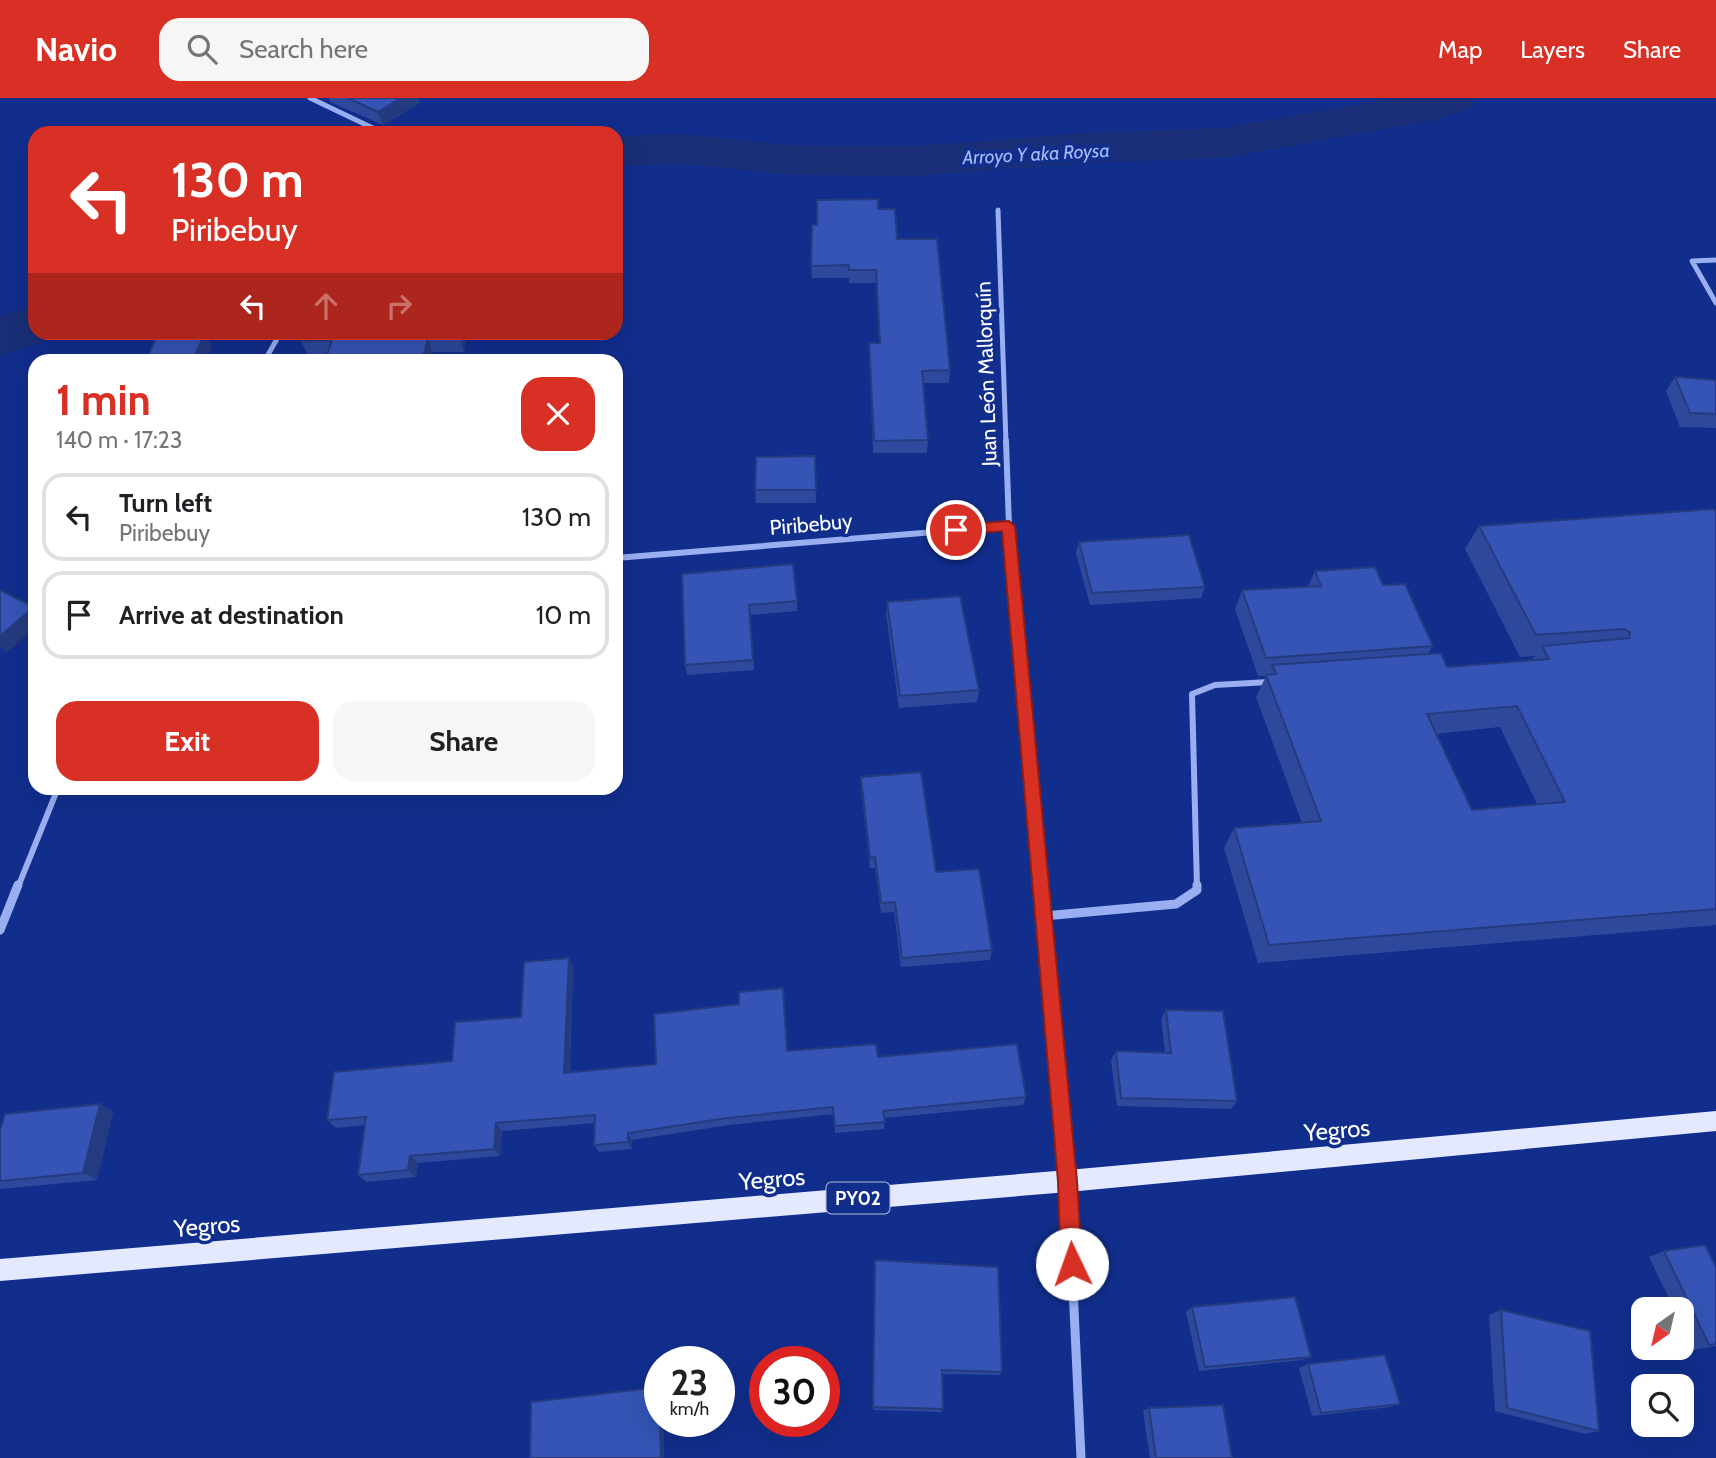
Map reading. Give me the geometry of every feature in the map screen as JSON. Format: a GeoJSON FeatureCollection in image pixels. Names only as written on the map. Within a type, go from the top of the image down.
{"type":"FeatureCollection","features":[{"type":"Feature","properties":{"kind":"main road","name":"Yegros"},"geometry":{"type":"LineString","coordinates":[[0,1270],[1068,1181],[1716,1122]]}},
{"type":"Feature","properties":{"kind":"street"},"geometry":{"type":"LineString","coordinates":[[316,99],[369,126]]}},
{"type":"Feature","properties":{"kind":"street","name":"Juan León Mallorquín"},"geometry":{"type":"LineString","coordinates":[[998,210],[1009,526],[1068,1181],[1081,1458]]}},
{"type":"Feature","properties":{"kind":"street"},"geometry":{"type":"LineString","coordinates":[[1716,260],[1692,261],[1716,303]]}},
{"type":"Feature","properties":{"kind":"street","name":"Piribebuy"},"geometry":{"type":"LineString","coordinates":[[623,557],[1009,526]]}},
{"type":"Feature","properties":{"kind":"street"},"geometry":{"type":"LineString","coordinates":[[1044,916],[1176,904],[1197,890],[1192,694],[1215,685],[1283,681]]}},
{"type":"Feature","properties":{"kind":"street"},"geometry":{"type":"LineString","coordinates":[[0,930],[55,795]]}},
{"type":"Feature","properties":{"kind":"building"},"geometry":{"type":"Polygon","coordinates":[[[348,98],[401,98],[378,112],[348,98]]]}},
{"type":"Feature","properties":{"kind":"building"},"geometry":{"type":"Polygon","coordinates":[[[878,199],[878,209],[895,209],[897,239],[937,239],[950,370],[922,371],[928,440],[874,441],[869,343],[880,343],[876,270],[849,270],[849,265],[811,266],[812,225],[817,225],[817,200],[878,199]]]}},
{"type":"Feature","properties":{"kind":"building"},"geometry":{"type":"Polygon","coordinates":[[[155,340],[202,340],[196,354],[149,354],[155,340]]]}},
{"type":"Feature","properties":{"kind":"building"},"geometry":{"type":"Polygon","coordinates":[[[332,340],[428,340],[424,354],[327,354],[332,340]]]}},
{"type":"Feature","properties":{"kind":"building"},"geometry":{"type":"Polygon","coordinates":[[[1675,377],[1716,380],[1716,414],[1690,413],[1675,377]]]}},
{"type":"Feature","properties":{"kind":"building"},"geometry":{"type":"Polygon","coordinates":[[[815,456],[816,490],[755,490],[756,457],[815,456]]]}},
{"type":"Feature","properties":{"kind":"building"},"geometry":{"type":"Polygon","coordinates":[[[1714,509],[1716,512],[1716,909],[1269,945],[1234,828],[1321,821],[1266,675],[1276,674],[1272,665],[1441,653],[1447,667],[1549,659],[1542,646],[1629,638],[1630,632],[1624,629],[1536,635],[1479,526],[1714,509]],[[1517,706],[1427,714],[1472,810],[1565,802],[1517,706]]]}},
{"type":"Feature","properties":{"kind":"building"},"geometry":{"type":"Polygon","coordinates":[[[1189,535],[1205,587],[1092,593],[1079,542],[1189,535]]]}},
{"type":"Feature","properties":{"kind":"building"},"geometry":{"type":"Polygon","coordinates":[[[793,564],[797,601],[749,605],[753,660],[685,665],[682,574],[793,564]]]}},
{"type":"Feature","properties":{"kind":"building"},"geometry":{"type":"Polygon","coordinates":[[[1375,567],[1383,585],[1405,584],[1433,646],[1266,658],[1242,590],[1321,586],[1315,571],[1375,567]]]}},
{"type":"Feature","properties":{"kind":"building"},"geometry":{"type":"Polygon","coordinates":[[[0,590],[28,604],[28,612],[0,636],[0,590]]]}},
{"type":"Feature","properties":{"kind":"building"},"geometry":{"type":"Polygon","coordinates":[[[960,596],[979,690],[900,696],[887,602],[960,596]]]}},
{"type":"Feature","properties":{"kind":"building"},"geometry":{"type":"Polygon","coordinates":[[[921,772],[936,872],[979,869],[992,950],[902,958],[895,902],[881,903],[875,857],[870,858],[861,777],[921,772]]]}},
{"type":"Feature","properties":{"kind":"building"},"geometry":{"type":"Polygon","coordinates":[[[569,958],[564,1073],[656,1064],[654,1014],[739,1004],[739,992],[783,988],[787,1051],[876,1044],[878,1057],[1017,1044],[1026,1097],[883,1111],[885,1122],[835,1126],[833,1107],[727,1118],[628,1133],[628,1142],[594,1145],[595,1115],[496,1123],[494,1149],[410,1156],[408,1170],[358,1175],[366,1117],[327,1120],[334,1072],[452,1061],[455,1022],[521,1017],[524,962],[569,958]]]}},
{"type":"Feature","properties":{"kind":"building"},"geometry":{"type":"Polygon","coordinates":[[[1166,1010],[1223,1011],[1237,1101],[1121,1098],[1116,1051],[1171,1053],[1166,1010]]]}},
{"type":"Feature","properties":{"kind":"building"},"geometry":{"type":"Polygon","coordinates":[[[100,1104],[83,1173],[0,1181],[0,1130],[5,1114],[100,1104]]]}},
{"type":"Feature","properties":{"kind":"building"},"geometry":{"type":"Polygon","coordinates":[[[1705,1245],[1716,1267],[1716,1344],[1709,1345],[1694,1314],[1694,1297],[1686,1297],[1664,1251],[1705,1245]]]}},
{"type":"Feature","properties":{"kind":"building"},"geometry":{"type":"Polygon","coordinates":[[[875,1260],[998,1267],[1002,1372],[942,1370],[943,1409],[873,1407],[875,1260]]]}},
{"type":"Feature","properties":{"kind":"building"},"geometry":{"type":"Polygon","coordinates":[[[1295,1297],[1311,1357],[1205,1367],[1192,1307],[1295,1297]]]}},
{"type":"Feature","properties":{"kind":"building"},"geometry":{"type":"Polygon","coordinates":[[[1501,1310],[1590,1331],[1599,1431],[1507,1408],[1501,1310]]]}},
{"type":"Feature","properties":{"kind":"building"},"geometry":{"type":"Polygon","coordinates":[[[1385,1355],[1400,1404],[1321,1413],[1308,1364],[1385,1355]]]}},
{"type":"Feature","properties":{"kind":"building"},"geometry":{"type":"Polygon","coordinates":[[[644,1389],[644,1437],[660,1437],[661,1458],[530,1458],[531,1402],[644,1389]]]}},
{"type":"Feature","properties":{"kind":"building"},"geometry":{"type":"Polygon","coordinates":[[[1223,1405],[1232,1458],[1156,1458],[1149,1408],[1223,1405]]]}},
{"type":"Feature","properties":{"kind":"waterway","name":"Arroyo Y aka Roysa"},"geometry":{"type":"LineString","coordinates":[[623,151],[682,149],[790,160],[917,161],[1085,148],[1222,143],[1333,125],[1435,105],[1452,98]]}},
{"type":"Feature","properties":{"kind":"waterway","name":"Arroyo Y aka Roysa"},"geometry":{"type":"LineString","coordinates":[[0,336],[28,327]]}},
{"type":"Feature","properties":{"kind":"route"},"geometry":{"type":"LineString","coordinates":[[956,530],[1009,526],[1068,1181],[1072,1264]]}}]}
